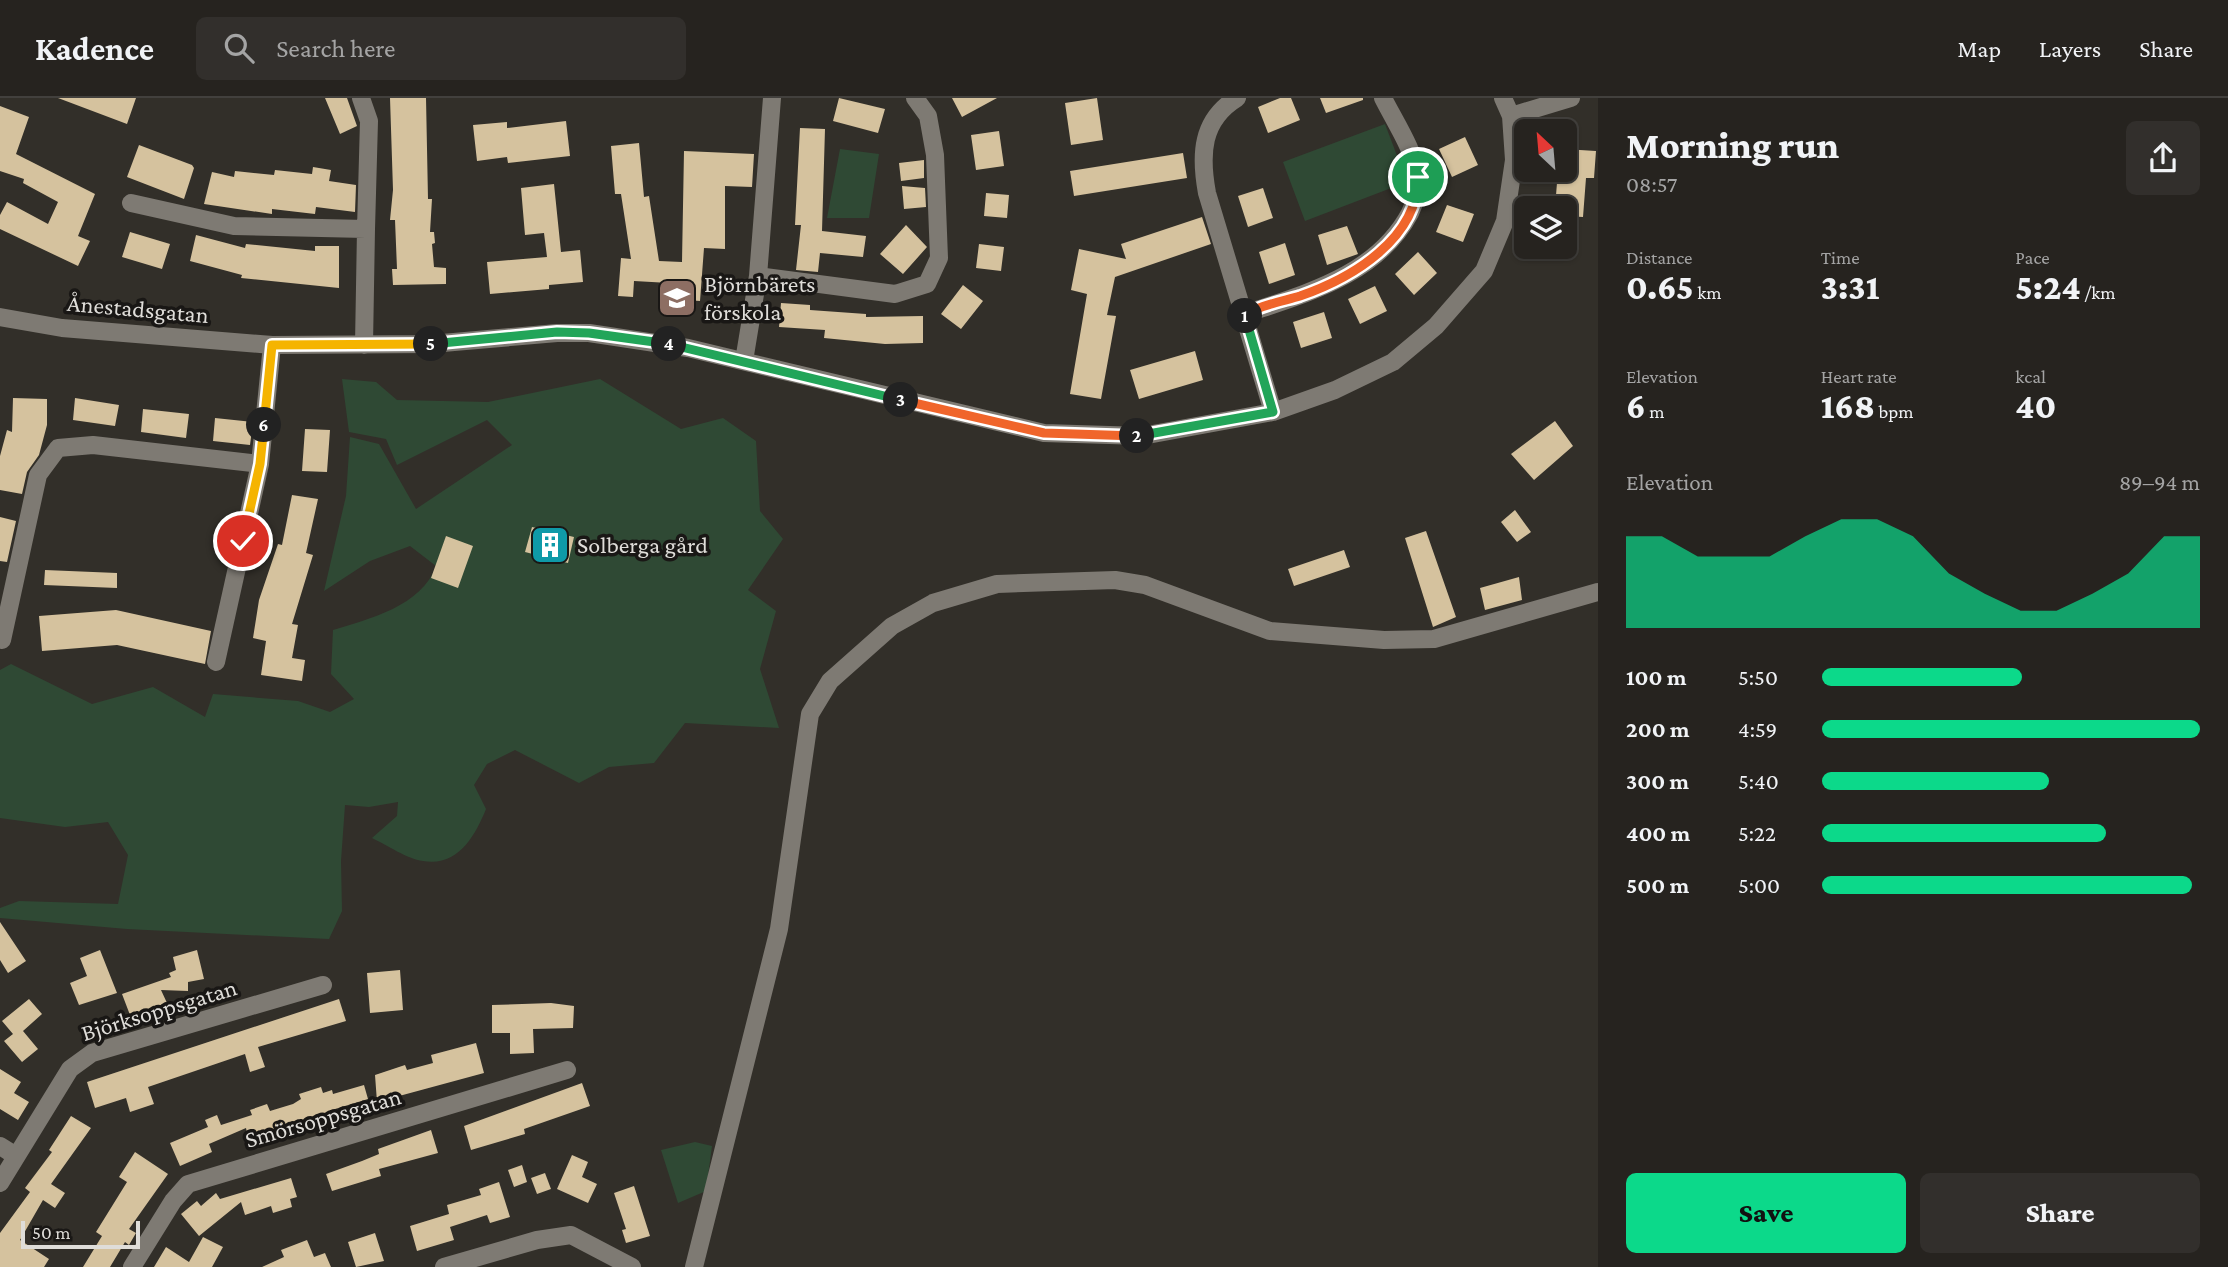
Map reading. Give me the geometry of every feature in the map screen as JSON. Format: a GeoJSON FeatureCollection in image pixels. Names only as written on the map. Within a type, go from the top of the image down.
{"type":"FeatureCollection","features":[{"type":"Feature","properties":{"kind":"street"},"geometry":{"type":"LineString","coordinates":[[361,98],[369,121],[364,345]]}},
{"type":"Feature","properties":{"kind":"street"},"geometry":{"type":"LineString","coordinates":[[744,361],[758,276],[772,98]]}},
{"type":"Feature","properties":{"kind":"street"},"geometry":{"type":"LineString","coordinates":[[758,276],[895,294],[926,284],[939,258],[935,155],[928,116],[915,98]]}},
{"type":"Feature","properties":{"kind":"street"},"geometry":{"type":"LineString","coordinates":[[1237,98],[1218,114],[1206,133],[1202,150],[1207,193],[1273,412]]}},
{"type":"Feature","properties":{"kind":"street"},"geometry":{"type":"LineString","coordinates":[[1245,314],[1317,290],[1349,275],[1382,251],[1402,228],[1413,206],[1418,177],[1383,98]]}},
{"type":"Feature","properties":{"kind":"street","name":"Ånestadsgatan"},"geometry":{"type":"LineString","coordinates":[[0,317],[62,328],[272,345],[431,344],[557,332],[589,333],[655,342],[744,361],[1044,433],[1142,436],[1273,412],[1335,390],[1393,362],[1436,326],[1484,271],[1505,221],[1514,160],[1511,116],[1503,98]]}},
{"type":"Feature","properties":{"kind":"street"},"geometry":{"type":"LineString","coordinates":[[1511,116],[1571,98]]}},
{"type":"Feature","properties":{"kind":"street"},"geometry":{"type":"LineString","coordinates":[[131,203],[234,226],[366,229]]}},
{"type":"Feature","properties":{"kind":"street"},"geometry":{"type":"LineString","coordinates":[[216,662],[260,464],[272,345]]}},
{"type":"Feature","properties":{"kind":"street"},"geometry":{"type":"LineString","coordinates":[[2,640],[38,475],[58,448],[93,445],[260,464]]}},
{"type":"Feature","properties":{"kind":"street"},"geometry":{"type":"LineString","coordinates":[[694,1267],[779,929],[810,714],[830,681],[892,626],[933,603],[997,584],[1115,580],[1145,585],[1270,631],[1384,640],[1434,639],[1598,592]]}},
{"type":"Feature","properties":{"kind":"street","name":"Björksoppsgatan"},"geometry":{"type":"LineString","coordinates":[[0,1183],[70,1069],[81,1059],[92,1053],[323,985]]}},
{"type":"Feature","properties":{"kind":"street","name":"Smörsoppsgatan"},"geometry":{"type":"LineString","coordinates":[[132,1267],[173,1201],[188,1184],[568,1070]]}},
{"type":"Feature","properties":{"kind":"street"},"geometry":{"type":"LineString","coordinates":[[0,1146],[16,1156]]}},
{"type":"Feature","properties":{"kind":"street"},"geometry":{"type":"LineString","coordinates":[[443,1267],[537,1240],[571,1236],[632,1267]]}},
{"type":"Feature","properties":{"kind":"green space"},"geometry":{"type":"Polygon","coordinates":[[[1385,124],[1407,182],[1305,221],[1283,162],[1385,124]]]}},
{"type":"Feature","properties":{"kind":"green space"},"geometry":{"type":"Polygon","coordinates":[[[840,149],[879,154],[869,218],[827,218],[840,149]]]}},
{"type":"Feature","properties":{"kind":"green space"},"geometry":{"type":"Polygon","coordinates":[[[342,379],[376,382],[397,400],[488,402],[600,379],[681,429],[723,418],[756,441],[760,511],[783,539],[748,590],[776,611],[760,669],[779,728],[685,723],[654,763],[609,767],[579,783],[515,750],[487,764],[474,785],[486,809],[470,839],[455,854],[435,862],[410,858],[372,838],[397,816],[398,802],[369,807],[345,805],[341,861],[342,911],[329,939],[127,929],[0,918],[0,908],[19,901],[118,904],[128,855],[108,822],[65,827],[0,818],[0,670],[11,664],[92,704],[153,687],[205,717],[213,694],[298,701],[330,712],[354,699],[331,674],[333,630],[378,615],[407,601],[429,580],[436,566],[410,546],[370,561],[324,591],[346,496],[350,437],[379,444],[416,509],[512,445],[487,420],[397,465],[386,439],[349,432],[342,379]]]}},
{"type":"Feature","properties":{"kind":"green space"},"geometry":{"type":"Polygon","coordinates":[[[695,1142],[712,1146],[706,1191],[678,1203],[661,1150],[695,1142]]]}},
{"type":"Feature","properties":{"kind":"building"},"geometry":{"type":"Polygon","coordinates":[[[58,98],[136,98],[127,124],[58,98]]]}},
{"type":"Feature","properties":{"kind":"building"},"geometry":{"type":"Polygon","coordinates":[[[325,98],[347,98],[357,126],[340,134],[325,98]]]}},
{"type":"Feature","properties":{"kind":"building"},"geometry":{"type":"Polygon","coordinates":[[[390,98],[426,98],[428,199],[432,199],[430,232],[434,232],[434,267],[446,268],[446,284],[393,285],[392,269],[397,269],[395,220],[390,220],[393,190],[390,98]]]}},
{"type":"Feature","properties":{"kind":"building"},"geometry":{"type":"Polygon","coordinates":[[[839,98],[885,109],[878,133],[833,121],[839,98]]]}},
{"type":"Feature","properties":{"kind":"building"},"geometry":{"type":"Polygon","coordinates":[[[952,98],[997,98],[962,117],[952,98]]]}},
{"type":"Feature","properties":{"kind":"building"},"geometry":{"type":"Polygon","coordinates":[[[1097,98],[1103,140],[1071,145],[1065,103],[1097,98]]]}},
{"type":"Feature","properties":{"kind":"building"},"geometry":{"type":"Polygon","coordinates":[[[1280,98],[1291,98],[1300,120],[1268,133],[1258,107],[1280,98]]]}},
{"type":"Feature","properties":{"kind":"building"},"geometry":{"type":"Polygon","coordinates":[[[1320,98],[1363,98],[1363,100],[1326,113],[1320,98]]]}},
{"type":"Feature","properties":{"kind":"building"},"geometry":{"type":"Polygon","coordinates":[[[0,106],[29,117],[16,154],[95,194],[78,236],[90,241],[78,266],[0,229],[0,215],[7,202],[48,224],[58,202],[23,183],[24,179],[0,171],[0,106]]]}},
{"type":"Feature","properties":{"kind":"building"},"geometry":{"type":"Polygon","coordinates":[[[566,121],[570,156],[508,163],[507,157],[477,161],[473,125],[507,122],[507,128],[566,121]]]}},
{"type":"Feature","properties":{"kind":"building"},"geometry":{"type":"Polygon","coordinates":[[[800,128],[825,129],[822,231],[866,236],[863,257],[820,253],[818,272],[796,270],[801,225],[795,225],[800,128]]]}},
{"type":"Feature","properties":{"kind":"building"},"geometry":{"type":"Polygon","coordinates":[[[999,131],[1004,166],[976,170],[971,135],[999,131]]]}},
{"type":"Feature","properties":{"kind":"building"},"geometry":{"type":"Polygon","coordinates":[[[1465,137],[1478,165],[1452,177],[1439,149],[1465,137]]]}},
{"type":"Feature","properties":{"kind":"building"},"geometry":{"type":"Polygon","coordinates":[[[639,143],[644,197],[649,196],[659,261],[682,262],[684,151],[754,154],[752,187],[725,186],[725,249],[704,248],[700,301],[686,300],[687,284],[634,281],[633,297],[618,296],[621,258],[631,259],[621,194],[615,194],[611,146],[639,143]]]}},
{"type":"Feature","properties":{"kind":"building"},"geometry":{"type":"Polygon","coordinates":[[[139,145],[192,165],[194,168],[184,199],[127,177],[139,145]]]}},
{"type":"Feature","properties":{"kind":"building"},"geometry":{"type":"Polygon","coordinates":[[[1577,150],[1596,151],[1594,178],[1586,178],[1583,217],[1577,217],[1577,196],[1556,196],[1557,182],[1577,182],[1577,150]]]}},
{"type":"Feature","properties":{"kind":"building"},"geometry":{"type":"Polygon","coordinates":[[[1183,153],[1187,178],[1074,196],[1070,171],[1183,153]]]}},
{"type":"Feature","properties":{"kind":"building"},"geometry":{"type":"Polygon","coordinates":[[[924,160],[924,178],[901,181],[899,163],[924,160]]]}},
{"type":"Feature","properties":{"kind":"building"},"geometry":{"type":"Polygon","coordinates":[[[313,167],[331,170],[329,181],[356,185],[355,212],[316,207],[315,214],[272,209],[272,214],[204,204],[212,172],[234,177],[235,171],[274,175],[275,170],[312,174],[313,167]]]}},
{"type":"Feature","properties":{"kind":"building"},"geometry":{"type":"Polygon","coordinates":[[[554,184],[561,252],[580,250],[583,282],[549,285],[549,289],[490,294],[487,262],[547,257],[544,233],[525,235],[521,188],[554,184]]]}},
{"type":"Feature","properties":{"kind":"building"},"geometry":{"type":"Polygon","coordinates":[[[902,186],[925,188],[926,207],[904,209],[902,186]]]}},
{"type":"Feature","properties":{"kind":"building"},"geometry":{"type":"Polygon","coordinates":[[[1263,188],[1273,218],[1248,227],[1238,196],[1263,188]]]}},
{"type":"Feature","properties":{"kind":"building"},"geometry":{"type":"Polygon","coordinates":[[[986,193],[1009,195],[1007,218],[984,216],[986,193]]]}},
{"type":"Feature","properties":{"kind":"building"},"geometry":{"type":"Polygon","coordinates":[[[1447,205],[1474,214],[1463,242],[1436,232],[1447,205]]]}},
{"type":"Feature","properties":{"kind":"building"},"geometry":{"type":"Polygon","coordinates":[[[1202,217],[1211,244],[1115,277],[1107,315],[1116,316],[1101,399],[1070,394],[1087,294],[1071,290],[1079,249],[1126,259],[1121,244],[1202,217]]]}},
{"type":"Feature","properties":{"kind":"building"},"geometry":{"type":"Polygon","coordinates":[[[906,225],[927,247],[903,274],[880,254],[906,225]]]}},
{"type":"Feature","properties":{"kind":"building"},"geometry":{"type":"Polygon","coordinates":[[[1347,226],[1358,254],[1327,265],[1318,235],[1347,226]]]}},
{"type":"Feature","properties":{"kind":"building"},"geometry":{"type":"Polygon","coordinates":[[[130,232],[170,244],[162,269],[122,257],[130,232]]]}},
{"type":"Feature","properties":{"kind":"building"},"geometry":{"type":"Polygon","coordinates":[[[196,235],[245,248],[246,244],[315,251],[315,246],[339,246],[339,288],[241,278],[242,275],[190,261],[196,235]]]}},
{"type":"Feature","properties":{"kind":"building"},"geometry":{"type":"Polygon","coordinates":[[[1285,243],[1295,275],[1269,284],[1259,252],[1285,243]]]}},
{"type":"Feature","properties":{"kind":"building"},"geometry":{"type":"Polygon","coordinates":[[[979,244],[1004,247],[1001,271],[976,268],[979,244]]]}},
{"type":"Feature","properties":{"kind":"building"},"geometry":{"type":"Polygon","coordinates":[[[1418,252],[1437,273],[1414,295],[1395,274],[1418,252]]]}},
{"type":"Feature","properties":{"kind":"building"},"geometry":{"type":"Polygon","coordinates":[[[963,285],[983,301],[961,329],[941,314],[963,285]]]}},
{"type":"Feature","properties":{"kind":"building"},"geometry":{"type":"Polygon","coordinates":[[[1375,286],[1387,311],[1360,324],[1348,299],[1375,286]]]}},
{"type":"Feature","properties":{"kind":"building"},"geometry":{"type":"Polygon","coordinates":[[[781,303],[810,305],[810,310],[866,314],[866,317],[923,316],[923,343],[885,344],[824,338],[825,330],[779,327],[781,303]]]}},
{"type":"Feature","properties":{"kind":"building"},"geometry":{"type":"Polygon","coordinates":[[[1324,312],[1332,338],[1301,348],[1293,322],[1324,312]]]}},
{"type":"Feature","properties":{"kind":"building"},"geometry":{"type":"Polygon","coordinates":[[[1195,351],[1203,380],[1139,399],[1130,370],[1195,351]]]}},
{"type":"Feature","properties":{"kind":"building"},"geometry":{"type":"Polygon","coordinates":[[[13,398],[47,399],[47,425],[39,455],[27,472],[22,494],[0,490],[0,456],[7,430],[12,432],[13,398]]]}},
{"type":"Feature","properties":{"kind":"building"},"geometry":{"type":"Polygon","coordinates":[[[75,398],[119,405],[115,426],[73,420],[75,398]]]}},
{"type":"Feature","properties":{"kind":"building"},"geometry":{"type":"Polygon","coordinates":[[[143,409],[189,414],[186,438],[141,432],[143,409]]]}},
{"type":"Feature","properties":{"kind":"building"},"geometry":{"type":"Polygon","coordinates":[[[215,418],[253,422],[250,445],[213,441],[215,418]]]}},
{"type":"Feature","properties":{"kind":"building"},"geometry":{"type":"Polygon","coordinates":[[[1555,421],[1573,446],[1534,480],[1511,454],[1555,421]]]}},
{"type":"Feature","properties":{"kind":"building"},"geometry":{"type":"Polygon","coordinates":[[[305,429],[330,430],[327,472],[302,471],[305,429]]]}},
{"type":"Feature","properties":{"kind":"building"},"geometry":{"type":"Polygon","coordinates":[[[292,495],[318,499],[306,553],[313,555],[292,624],[298,625],[292,658],[305,660],[302,681],[261,675],[266,641],[253,638],[259,600],[278,544],[282,545],[292,495]]]}},
{"type":"Feature","properties":{"kind":"building"},"geometry":{"type":"Polygon","coordinates":[[[1515,510],[1531,532],[1517,542],[1501,522],[1515,510]]]}},
{"type":"Feature","properties":{"kind":"building"},"geometry":{"type":"Polygon","coordinates":[[[0,517],[16,521],[7,562],[0,561],[0,517]]]}},
{"type":"Feature","properties":{"kind":"building","name":"Solberga gård"},"geometry":{"type":"Polygon","coordinates":[[[532,527],[574,537],[568,563],[525,552],[532,527]]]}},
{"type":"Feature","properties":{"kind":"building"},"geometry":{"type":"Polygon","coordinates":[[[1426,531],[1456,617],[1433,627],[1405,538],[1426,531]]]}},
{"type":"Feature","properties":{"kind":"building"},"geometry":{"type":"Polygon","coordinates":[[[446,536],[473,546],[458,588],[431,578],[446,536]]]}},
{"type":"Feature","properties":{"kind":"building"},"geometry":{"type":"Polygon","coordinates":[[[1344,550],[1350,567],[1294,586],[1288,569],[1344,550]]]}},
{"type":"Feature","properties":{"kind":"building"},"geometry":{"type":"Polygon","coordinates":[[[45,570],[117,573],[117,588],[44,585],[45,570]]]}},
{"type":"Feature","properties":{"kind":"building"},"geometry":{"type":"Polygon","coordinates":[[[1519,577],[1522,600],[1485,610],[1480,588],[1519,577]]]}},
{"type":"Feature","properties":{"kind":"building"},"geometry":{"type":"Polygon","coordinates":[[[116,610],[211,631],[205,664],[117,645],[42,651],[39,616],[116,610]]]}},
{"type":"Feature","properties":{"kind":"building"},"geometry":{"type":"Polygon","coordinates":[[[0,922],[26,961],[8,973],[0,960],[0,922]]]}},
{"type":"Feature","properties":{"kind":"building"},"geometry":{"type":"Polygon","coordinates":[[[100,950],[117,993],[79,1005],[70,983],[87,976],[80,958],[100,950]]]}},
{"type":"Feature","properties":{"kind":"building"},"geometry":{"type":"Polygon","coordinates":[[[197,950],[204,979],[188,982],[188,991],[161,990],[167,1003],[130,1015],[122,994],[171,977],[169,973],[176,970],[173,957],[197,950]]]}},
{"type":"Feature","properties":{"kind":"building"},"geometry":{"type":"Polygon","coordinates":[[[400,970],[403,1010],[370,1013],[367,973],[400,970]]]}},
{"type":"Feature","properties":{"kind":"building"},"geometry":{"type":"Polygon","coordinates":[[[29,999],[42,1014],[23,1031],[38,1049],[22,1062],[4,1041],[13,1034],[2,1021],[29,999]]]}},
{"type":"Feature","properties":{"kind":"building"},"geometry":{"type":"Polygon","coordinates":[[[339,999],[346,1021],[258,1047],[265,1067],[250,1072],[245,1054],[148,1087],[154,1104],[130,1112],[126,1098],[95,1108],[87,1082],[339,999]]]}},
{"type":"Feature","properties":{"kind":"building"},"geometry":{"type":"Polygon","coordinates":[[[551,1003],[574,1006],[573,1028],[533,1029],[534,1053],[510,1054],[510,1033],[492,1033],[492,1005],[551,1003]]]}},
{"type":"Feature","properties":{"kind":"building"},"geometry":{"type":"Polygon","coordinates":[[[476,1043],[484,1073],[377,1102],[375,1075],[405,1065],[407,1070],[433,1063],[431,1055],[476,1043]]]}},
{"type":"Feature","properties":{"kind":"building"},"geometry":{"type":"Polygon","coordinates":[[[0,1069],[21,1082],[14,1093],[29,1102],[18,1120],[0,1109],[0,1069]]]}},
{"type":"Feature","properties":{"kind":"building"},"geometry":{"type":"Polygon","coordinates":[[[582,1083],[590,1106],[524,1129],[525,1134],[471,1150],[464,1126],[582,1083]]]}},
{"type":"Feature","properties":{"kind":"building"},"geometry":{"type":"Polygon","coordinates":[[[364,1085],[368,1099],[335,1109],[337,1114],[275,1132],[276,1136],[258,1141],[255,1131],[247,1133],[246,1128],[209,1144],[212,1152],[180,1166],[170,1143],[208,1127],[205,1120],[217,1115],[221,1125],[252,1115],[250,1110],[267,1104],[270,1111],[293,1104],[301,1099],[299,1094],[321,1087],[323,1093],[332,1090],[333,1094],[364,1085]]]}},
{"type":"Feature","properties":{"kind":"building"},"geometry":{"type":"Polygon","coordinates":[[[71,1116],[91,1128],[51,1184],[65,1193],[55,1208],[43,1200],[20,1240],[49,1259],[44,1267],[0,1267],[0,1233],[30,1192],[25,1188],[52,1152],[49,1150],[71,1116]]]}},
{"type":"Feature","properties":{"kind":"building"},"geometry":{"type":"Polygon","coordinates":[[[431,1130],[438,1153],[379,1169],[381,1176],[332,1191],[326,1174],[379,1154],[378,1149],[431,1130]]]}},
{"type":"Feature","properties":{"kind":"building"},"geometry":{"type":"Polygon","coordinates":[[[135,1152],[168,1174],[129,1229],[136,1233],[129,1245],[125,1242],[110,1267],[83,1267],[102,1236],[96,1232],[127,1182],[119,1177],[135,1152]]]}},
{"type":"Feature","properties":{"kind":"building"},"geometry":{"type":"Polygon","coordinates":[[[572,1155],[588,1162],[582,1177],[597,1184],[588,1203],[557,1189],[572,1155]]]}},
{"type":"Feature","properties":{"kind":"building"},"geometry":{"type":"Polygon","coordinates":[[[522,1165],[527,1182],[514,1187],[508,1170],[522,1165]]]}},
{"type":"Feature","properties":{"kind":"building"},"geometry":{"type":"Polygon","coordinates":[[[545,1173],[551,1189],[537,1194],[531,1178],[545,1173]]]}},
{"type":"Feature","properties":{"kind":"building"},"geometry":{"type":"Polygon","coordinates":[[[291,1178],[297,1197],[290,1199],[292,1207],[273,1213],[271,1206],[245,1215],[241,1202],[199,1236],[181,1214],[197,1201],[201,1206],[216,1193],[220,1199],[291,1178]]]}},
{"type":"Feature","properties":{"kind":"building"},"geometry":{"type":"Polygon","coordinates":[[[499,1182],[510,1217],[490,1223],[487,1215],[450,1227],[454,1240],[417,1251],[410,1226],[449,1214],[447,1205],[481,1195],[479,1189],[499,1182]]]}},
{"type":"Feature","properties":{"kind":"building"},"geometry":{"type":"Polygon","coordinates":[[[634,1186],[650,1236],[626,1243],[622,1230],[626,1229],[614,1193],[634,1186]]]}},
{"type":"Feature","properties":{"kind":"building"},"geometry":{"type":"Polygon","coordinates":[[[375,1233],[384,1261],[356,1267],[348,1242],[375,1233]]]}},
{"type":"Feature","properties":{"kind":"building"},"geometry":{"type":"Polygon","coordinates":[[[203,1237],[223,1247],[212,1267],[154,1267],[166,1247],[189,1262],[203,1237]]]}},
{"type":"Feature","properties":{"kind":"building"},"geometry":{"type":"Polygon","coordinates":[[[307,1240],[314,1257],[325,1253],[331,1267],[262,1267],[284,1257],[281,1250],[307,1240]]]}},
{"type":"Feature","properties":{"kind":"place","name":"Björnbärets förskola"},"geometry":{"type":"Point","coordinates":[677,298]}},
{"type":"Feature","properties":{"kind":"place","name":"Solberga gård"},"geometry":{"type":"Point","coordinates":[550,545]}},
{"type":"Feature","properties":{"kind":"route"},"geometry":{"type":"LineString","coordinates":[[243,541],[260,464],[272,345],[431,344],[557,332],[589,333],[688,348],[1044,433],[1142,436],[1273,412],[1245,314],[1317,290],[1349,275],[1382,251],[1402,228],[1413,206],[1418,177]]}}]}
